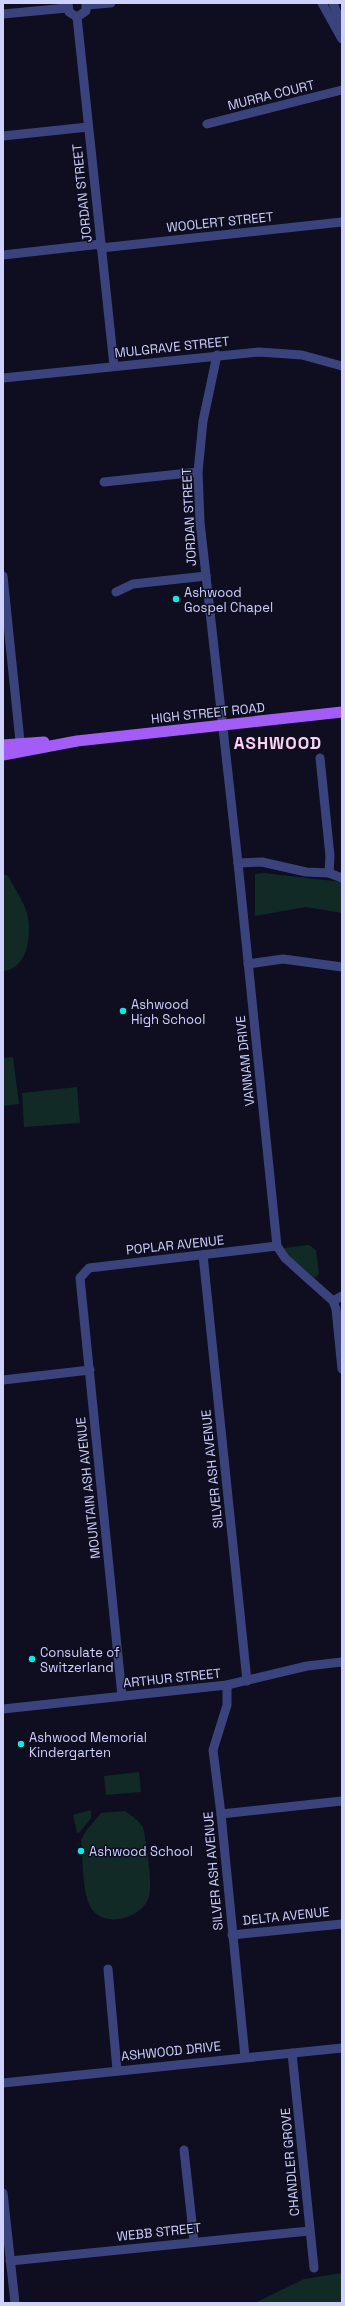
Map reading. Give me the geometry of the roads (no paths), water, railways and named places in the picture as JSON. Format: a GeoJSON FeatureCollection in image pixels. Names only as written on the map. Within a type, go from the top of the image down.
{"type":"FeatureCollection","features":[{"type":"Feature","properties":{"kind":"main road","name":"HIGH STREET ROAD"},"geometry":{"type":"LineString","coordinates":[[3,745],[21,747],[342,712]]}},
{"type":"Feature","properties":{"kind":"main road","name":"HIGH STREET ROAD"},"geometry":{"type":"LineString","coordinates":[[3,755],[21,747]]}},
{"type":"Feature","properties":{"kind":"street"},"geometry":{"type":"LineString","coordinates":[[3,14],[68,5],[72,15],[77,17],[83,15],[86,4],[111,3]]}},
{"type":"Feature","properties":{"kind":"street"},"geometry":{"type":"LineString","coordinates":[[322,3],[342,39]]}},
{"type":"Feature","properties":{"kind":"street"},"geometry":{"type":"LineString","coordinates":[[334,3],[342,26]]}},
{"type":"Feature","properties":{"kind":"street","name":"JORDAN STREET"},"geometry":{"type":"LineString","coordinates":[[77,17],[114,366]]}},
{"type":"Feature","properties":{"kind":"street","name":"MURRA COURT"},"geometry":{"type":"LineString","coordinates":[[207,124],[342,90]]}},
{"type":"Feature","properties":{"kind":"street"},"geometry":{"type":"LineString","coordinates":[[3,136],[88,127]]}},
{"type":"Feature","properties":{"kind":"street","name":"WOOLERT STREET"},"geometry":{"type":"LineString","coordinates":[[3,255],[342,222]]}},
{"type":"Feature","properties":{"kind":"street","name":"MULGRAVE STREET"},"geometry":{"type":"LineString","coordinates":[[3,378],[217,355],[259,352],[302,355],[342,366]]}},
{"type":"Feature","properties":{"kind":"street","name":"JORDAN STREET"},"geometry":{"type":"LineString","coordinates":[[217,355],[203,421],[198,472],[200,522],[223,725]]}},
{"type":"Feature","properties":{"kind":"street"},"geometry":{"type":"LineString","coordinates":[[104,482],[198,472]]}},
{"type":"Feature","properties":{"kind":"street"},"geometry":{"type":"LineString","coordinates":[[3,576],[4,599],[21,747]]}},
{"type":"Feature","properties":{"kind":"street"},"geometry":{"type":"LineString","coordinates":[[116,592],[133,584],[206,576]]}},
{"type":"Feature","properties":{"kind":"street","name":"VANNAM DRIVE"},"geometry":{"type":"LineString","coordinates":[[223,725],[277,1246]]}},
{"type":"Feature","properties":{"kind":"street"},"geometry":{"type":"LineString","coordinates":[[320,758],[330,856],[329,873]]}},
{"type":"Feature","properties":{"kind":"street"},"geometry":{"type":"LineString","coordinates":[[238,863],[262,862],[306,872],[329,873],[342,878]]}},
{"type":"Feature","properties":{"kind":"street"},"geometry":{"type":"LineString","coordinates":[[248,964],[283,959],[342,966]]}},
{"type":"Feature","properties":{"kind":"street"},"geometry":{"type":"LineString","coordinates":[[277,1246],[285,1258],[333,1301],[336,1310],[342,1369]]}},
{"type":"Feature","properties":{"kind":"street","name":"POPLAR AVENUE"},"geometry":{"type":"LineString","coordinates":[[80,1278],[89,1268],[277,1246]]}},
{"type":"Feature","properties":{"kind":"street","name":"SILVER ASH AVENUE"},"geometry":{"type":"LineString","coordinates":[[203,1255],[247,1681]]}},
{"type":"Feature","properties":{"kind":"street","name":"MOUNTAIN ASH AVENUE"},"geometry":{"type":"LineString","coordinates":[[80,1278],[122,1696]]}},
{"type":"Feature","properties":{"kind":"street"},"geometry":{"type":"LineString","coordinates":[[333,1301],[342,1296]]}},
{"type":"Feature","properties":{"kind":"street"},"geometry":{"type":"LineString","coordinates":[[3,1380],[90,1370]]}},
{"type":"Feature","properties":{"kind":"street","name":"ARTHUR STREET"},"geometry":{"type":"LineString","coordinates":[[3,1710],[227,1685],[308,1666],[342,1662]]}},
{"type":"Feature","properties":{"kind":"street","name":"SILVER ASH AVENUE"},"geometry":{"type":"LineString","coordinates":[[227,1685],[227,1705],[213,1750],[221,1814],[244,2057]]}},
{"type":"Feature","properties":{"kind":"street"},"geometry":{"type":"LineString","coordinates":[[221,1814],[342,1801]]}},
{"type":"Feature","properties":{"kind":"street","name":"DELTA AVENUE"},"geometry":{"type":"LineString","coordinates":[[232,1935],[342,1924]]}},
{"type":"Feature","properties":{"kind":"street"},"geometry":{"type":"LineString","coordinates":[[108,1969],[116,2070]]}},
{"type":"Feature","properties":{"kind":"street","name":"ASHWOOD DRIVE"},"geometry":{"type":"LineString","coordinates":[[3,2083],[116,2070],[342,2048]]}},
{"type":"Feature","properties":{"kind":"street","name":"CHANDLER GROVE"},"geometry":{"type":"LineString","coordinates":[[292,2053],[314,2268]]}},
{"type":"Feature","properties":{"kind":"street"},"geometry":{"type":"LineString","coordinates":[[184,2150],[194,2241]]}},
{"type":"Feature","properties":{"kind":"street"},"geometry":{"type":"LineString","coordinates":[[3,2193],[15,2303]]}},
{"type":"Feature","properties":{"kind":"street","name":"WEBB STREET"},"geometry":{"type":"LineString","coordinates":[[10,2261],[194,2241],[310,2231]]}},
{"type":"Feature","properties":{"kind":"place","name":"Ashwood Gospel Chapel"},"geometry":{"type":"Point","coordinates":[176,599]}},
{"type":"Feature","properties":{"kind":"place","name":"Ashwood High School"},"geometry":{"type":"Point","coordinates":[123,1011]}},
{"type":"Feature","properties":{"kind":"place","name":"Consulate of Switzerland"},"geometry":{"type":"Point","coordinates":[32,1659]}},
{"type":"Feature","properties":{"kind":"place","name":"Ashwood Memorial Kindergarten"},"geometry":{"type":"Point","coordinates":[21,1744]}},
{"type":"Feature","properties":{"kind":"place","name":"Ashwood School"},"geometry":{"type":"Point","coordinates":[81,1851]}},
{"type":"Feature","properties":{"kind":"district","name":"ASHWOOD"},"geometry":{"type":"Point","coordinates":[278,743]}}]}
